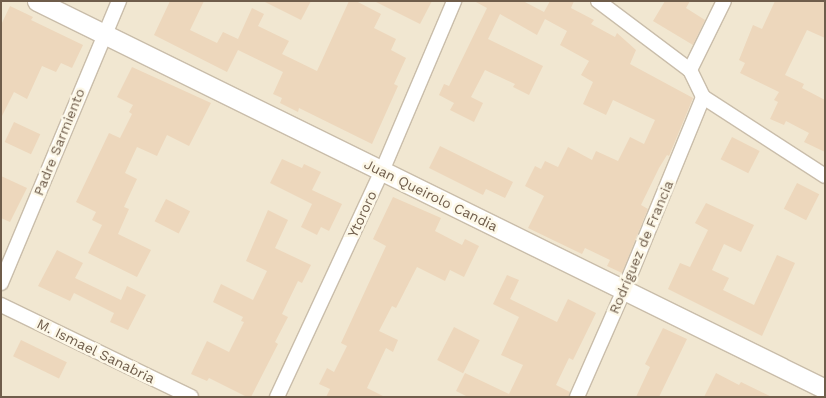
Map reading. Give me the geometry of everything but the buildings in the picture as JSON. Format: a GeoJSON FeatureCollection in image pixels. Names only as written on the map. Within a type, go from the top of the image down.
{"type":"FeatureCollection","features":[{"type":"Feature","properties":{"kind":"street","name":"Juan Queirolo Candia"},"geometry":{"type":"LineString","coordinates":[[37,1],[825,389]]}},
{"type":"Feature","properties":{"kind":"street","name":"Padre Sarmiento"},"geometry":{"type":"LineString","coordinates":[[1,283],[119,1]]}},
{"type":"Feature","properties":{"kind":"street","name":"Ytororo"},"geometry":{"type":"LineString","coordinates":[[277,397],[382,170],[454,1]]}},
{"type":"Feature","properties":{"kind":"street"},"geometry":{"type":"LineString","coordinates":[[598,1],[690,70],[703,97],[825,176]]}},
{"type":"Feature","properties":{"kind":"street"},"geometry":{"type":"LineString","coordinates":[[690,70],[724,1]]}},
{"type":"Feature","properties":{"kind":"street","name":"Rodríguez de Francia"},"geometry":{"type":"LineString","coordinates":[[577,397],[624,290],[703,97]]}},
{"type":"Feature","properties":{"kind":"street","name":"M. Ismael Sanabria"},"geometry":{"type":"LineString","coordinates":[[1,305],[191,397]]}},
{"type":"Feature","properties":{"kind":"shaded area"},"geometry":{"type":"Polygon","coordinates":[[[1,1],[825,1],[825,397],[1,397],[1,1]]]}}]}
